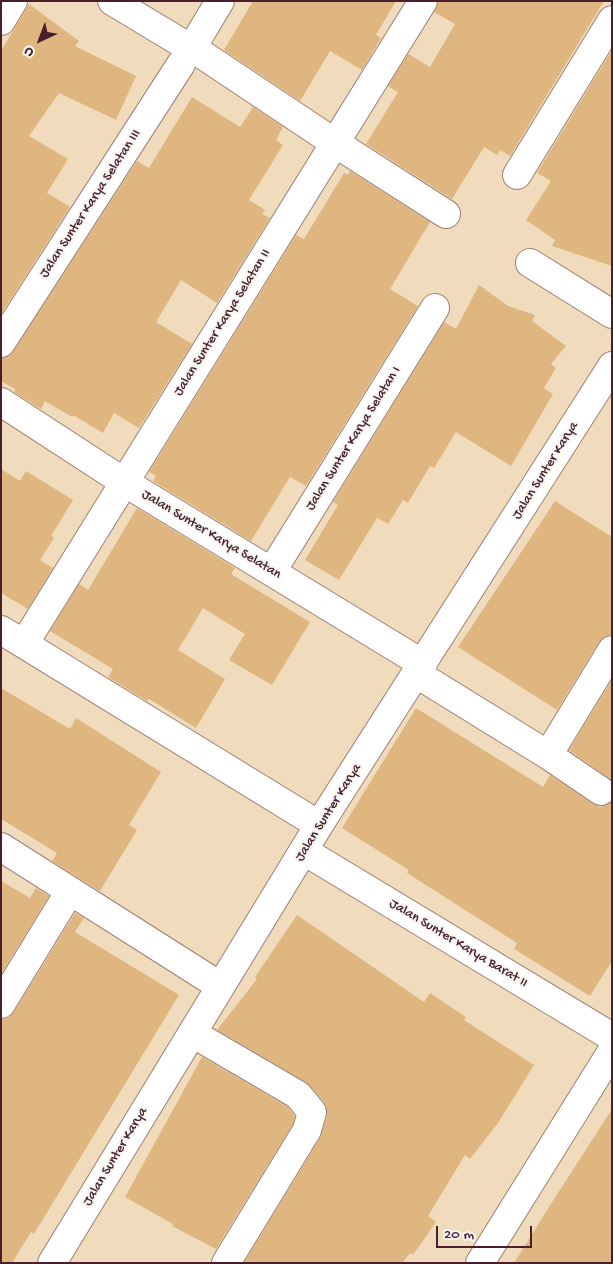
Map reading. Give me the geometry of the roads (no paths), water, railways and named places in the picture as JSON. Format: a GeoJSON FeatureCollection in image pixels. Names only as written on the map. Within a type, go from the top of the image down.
{"type":"FeatureCollection","features":[{"type":"Feature","properties":{"kind":"street"},"geometry":{"type":"LineString","coordinates":[[1,21],[13,1]]}},
{"type":"Feature","properties":{"kind":"street"},"geometry":{"type":"LineString","coordinates":[[112,1],[191,49],[446,214]]}},
{"type":"Feature","properties":{"kind":"street","name":"Jalan Sunter Karya Selatan III"},"geometry":{"type":"LineString","coordinates":[[1,343],[220,1]]}},
{"type":"Feature","properties":{"kind":"street","name":"Jalan Sunter Karya Selatan II"},"geometry":{"type":"LineString","coordinates":[[13,637],[124,482],[423,1]]}},
{"type":"Feature","properties":{"kind":"street"},"geometry":{"type":"LineString","coordinates":[[517,175],[612,20]]}},
{"type":"Feature","properties":{"kind":"street"},"geometry":{"type":"LineString","coordinates":[[530,263],[612,314]]}},
{"type":"Feature","properties":{"kind":"street","name":"Jalan Sunter Karya Selatan I"},"geometry":{"type":"LineString","coordinates":[[272,571],[435,308]]}},
{"type":"Feature","properties":{"kind":"street","name":"Jalan Sunter Karya"},"geometry":{"type":"LineString","coordinates":[[52,1263],[320,825],[612,366]]}},
{"type":"Feature","properties":{"kind":"street","name":"Jalan Sunter Karya Selatan"},"geometry":{"type":"LineString","coordinates":[[1,402],[124,482],[272,571],[602,791]]}},
{"type":"Feature","properties":{"kind":"street"},"geometry":{"type":"LineString","coordinates":[[13,637],[320,825]]}},
{"type":"Feature","properties":{"kind":"street"},"geometry":{"type":"LineString","coordinates":[[548,755],[612,650]]}},
{"type":"Feature","properties":{"kind":"street"},"geometry":{"type":"LineString","coordinates":[[1,848],[220,986]]}},
{"type":"Feature","properties":{"kind":"street","name":"Jalan Sunter Karya Barat II"},"geometry":{"type":"LineString","coordinates":[[304,851],[612,1037]]}},
{"type":"Feature","properties":{"kind":"street"},"geometry":{"type":"LineString","coordinates":[[1,1004],[70,891]]}},
{"type":"Feature","properties":{"kind":"street"},"geometry":{"type":"LineString","coordinates":[[192,1033],[298,1094],[312,1112],[306,1130],[226,1263]]}},
{"type":"Feature","properties":{"kind":"street"},"geometry":{"type":"LineString","coordinates":[[480,1263],[612,1051]]}}]}
